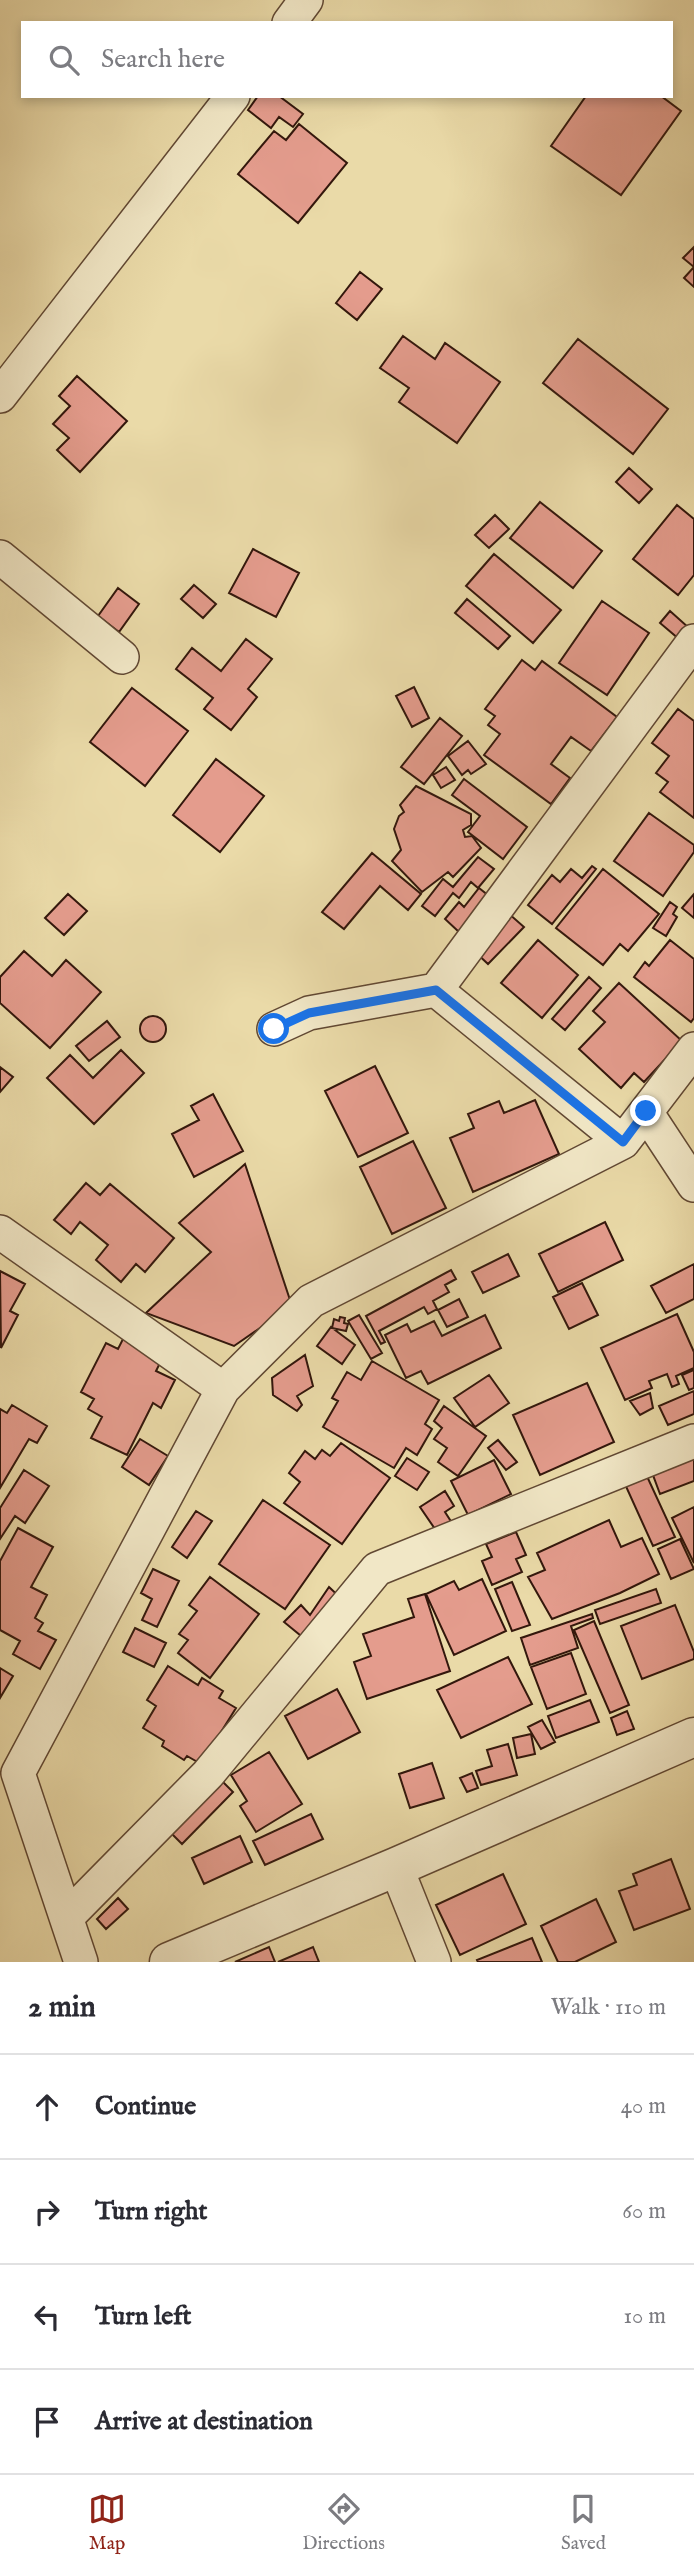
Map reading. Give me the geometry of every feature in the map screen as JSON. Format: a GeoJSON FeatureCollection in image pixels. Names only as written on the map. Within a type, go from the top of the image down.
{"type":"FeatureCollection","features":[{"type":"Feature","properties":{"kind":"street"},"geometry":{"type":"LineString","coordinates":[[290,21],[306,0]]}},
{"type":"Feature","properties":{"kind":"street"},"geometry":{"type":"LineString","coordinates":[[0,396],[231,98]]}},
{"type":"Feature","properties":{"kind":"street"},"geometry":{"type":"LineString","coordinates":[[0,557],[122,657]]}},
{"type":"Feature","properties":{"kind":"street"},"geometry":{"type":"LineString","coordinates":[[274,1029],[309,1013],[436,990],[694,641]]}},
{"type":"Feature","properties":{"kind":"street"},"geometry":{"type":"LineString","coordinates":[[436,990],[623,1142]]}},
{"type":"Feature","properties":{"kind":"street"},"geometry":{"type":"LineString","coordinates":[[82,1962],[68,1916],[9,1775],[223,1389],[311,1301],[623,1142],[694,1049]]}},
{"type":"Feature","properties":{"kind":"street"},"geometry":{"type":"LineString","coordinates":[[646,1111],[694,1185]]}},
{"type":"Feature","properties":{"kind":"street"},"geometry":{"type":"LineString","coordinates":[[0,1232],[223,1389]]}},
{"type":"Feature","properties":{"kind":"street"},"geometry":{"type":"LineString","coordinates":[[68,1916],[208,1774],[377,1569],[694,1441]]}},
{"type":"Feature","properties":{"kind":"street"},"geometry":{"type":"LineString","coordinates":[[169,1962],[396,1867],[694,1737]]}},
{"type":"Feature","properties":{"kind":"street"},"geometry":{"type":"LineString","coordinates":[[396,1867],[434,1962]]}},
{"type":"Feature","properties":{"kind":"building"},"geometry":{"type":"Polygon","coordinates":[[[257,98],[282,98],[303,114],[293,127],[279,117],[271,128],[248,110],[257,98]]]}},
{"type":"Feature","properties":{"kind":"building"},"geometry":{"type":"Polygon","coordinates":[[[585,98],[664,98],[681,111],[621,195],[551,146],[585,98]]]}},
{"type":"Feature","properties":{"kind":"building"},"geometry":{"type":"Polygon","coordinates":[[[299,124],[347,163],[298,223],[238,174],[274,131],[286,140],[299,124]]]}},
{"type":"Feature","properties":{"kind":"building"},"geometry":{"type":"Polygon","coordinates":[[[694,247],[694,267],[683,258],[694,247]]]}},
{"type":"Feature","properties":{"kind":"building"},"geometry":{"type":"Polygon","coordinates":[[[694,267],[694,287],[684,278],[694,267]]]}},
{"type":"Feature","properties":{"kind":"building"},"geometry":{"type":"Polygon","coordinates":[[[360,272],[382,289],[357,320],[336,303],[360,272]]]}},
{"type":"Feature","properties":{"kind":"building"},"geometry":{"type":"Polygon","coordinates":[[[403,336],[435,359],[445,343],[500,382],[457,443],[399,402],[409,388],[380,368],[403,336]]]}},
{"type":"Feature","properties":{"kind":"building"},"geometry":{"type":"Polygon","coordinates":[[[578,339],[668,409],[633,454],[543,383],[578,339]]]}},
{"type":"Feature","properties":{"kind":"building"},"geometry":{"type":"Polygon","coordinates":[[[77,376],[127,421],[80,472],[57,450],[69,438],[53,424],[70,406],[59,396],[77,376]]]}},
{"type":"Feature","properties":{"kind":"building"},"geometry":{"type":"Polygon","coordinates":[[[629,468],[652,489],[639,503],[616,482],[629,468]]]}},
{"type":"Feature","properties":{"kind":"building"},"geometry":{"type":"Polygon","coordinates":[[[540,502],[602,551],[573,588],[510,538],[540,502]]]}},
{"type":"Feature","properties":{"kind":"building"},"geometry":{"type":"Polygon","coordinates":[[[677,505],[694,519],[694,575],[678,595],[633,559],[677,505]]]}},
{"type":"Feature","properties":{"kind":"building"},"geometry":{"type":"Polygon","coordinates":[[[495,515],[509,529],[489,548],[475,535],[495,515]]]}},
{"type":"Feature","properties":{"kind":"building"},"geometry":{"type":"Polygon","coordinates":[[[253,549],[299,573],[276,617],[229,593],[253,549]]]}},
{"type":"Feature","properties":{"kind":"building"},"geometry":{"type":"Polygon","coordinates":[[[494,554],[561,610],[533,643],[466,586],[494,554]]]}},
{"type":"Feature","properties":{"kind":"building"},"geometry":{"type":"Polygon","coordinates":[[[194,585],[216,604],[203,618],[181,599],[194,585]]]}},
{"type":"Feature","properties":{"kind":"building"},"geometry":{"type":"Polygon","coordinates":[[[118,588],[139,604],[119,632],[98,616],[118,588]]]}},
{"type":"Feature","properties":{"kind":"building"},"geometry":{"type":"Polygon","coordinates":[[[467,599],[510,636],[498,649],[455,613],[467,599]]]}},
{"type":"Feature","properties":{"kind":"building"},"geometry":{"type":"Polygon","coordinates":[[[602,601],[649,633],[607,695],[559,663],[602,601]]]}},
{"type":"Feature","properties":{"kind":"building"},"geometry":{"type":"Polygon","coordinates":[[[670,611],[689,628],[679,639],[660,623],[670,611]]]}},
{"type":"Feature","properties":{"kind":"building"},"geometry":{"type":"Polygon","coordinates":[[[246,639],[272,659],[248,689],[257,697],[231,730],[204,709],[213,698],[176,669],[192,648],[221,671],[246,639]]]}},
{"type":"Feature","properties":{"kind":"building"},"geometry":{"type":"Polygon","coordinates":[[[522,660],[535,670],[542,661],[617,717],[591,751],[571,737],[551,764],[570,778],[551,804],[484,755],[500,734],[488,725],[495,716],[485,709],[522,660]]]}},
{"type":"Feature","properties":{"kind":"building"},"geometry":{"type":"Polygon","coordinates":[[[414,687],[429,718],[412,727],[396,696],[414,687]]]}},
{"type":"Feature","properties":{"kind":"building"},"geometry":{"type":"Polygon","coordinates":[[[132,688],[188,731],[145,786],[90,742],[132,688]]]}},
{"type":"Feature","properties":{"kind":"building"},"geometry":{"type":"Polygon","coordinates":[[[678,709],[694,721],[694,818],[660,792],[668,782],[656,773],[669,756],[652,743],[678,709]]]}},
{"type":"Feature","properties":{"kind":"building"},"geometry":{"type":"Polygon","coordinates":[[[440,718],[462,736],[424,784],[401,767],[440,718]]]}},
{"type":"Feature","properties":{"kind":"building"},"geometry":{"type":"Polygon","coordinates":[[[468,741],[486,764],[471,774],[468,770],[462,775],[448,756],[468,741]]]}},
{"type":"Feature","properties":{"kind":"building"},"geometry":{"type":"Polygon","coordinates":[[[216,759],[264,796],[220,852],[173,815],[216,759]]]}},
{"type":"Feature","properties":{"kind":"building"},"geometry":{"type":"Polygon","coordinates":[[[446,767],[455,780],[441,788],[433,775],[446,767]]]}},
{"type":"Feature","properties":{"kind":"building"},"geometry":{"type":"Polygon","coordinates":[[[464,779],[527,827],[503,859],[468,832],[480,816],[452,795],[464,779]]]}},
{"type":"Feature","properties":{"kind":"building"},"geometry":{"type":"Polygon","coordinates":[[[416,786],[471,814],[471,825],[463,830],[465,837],[472,836],[481,848],[453,877],[448,872],[422,892],[392,861],[401,850],[394,829],[399,816],[404,812],[400,805],[416,786]]]}},
{"type":"Feature","properties":{"kind":"building"},"geometry":{"type":"Polygon","coordinates":[[[649,813],[694,845],[694,852],[663,896],[614,861],[649,813]]]}},
{"type":"Feature","properties":{"kind":"building"},"geometry":{"type":"Polygon","coordinates":[[[372,853],[421,894],[408,910],[380,886],[344,929],[322,912],[372,853]]]}},
{"type":"Feature","properties":{"kind":"building"},"geometry":{"type":"Polygon","coordinates":[[[478,857],[494,869],[478,888],[471,882],[459,898],[453,893],[435,916],[422,906],[443,879],[453,887],[478,857]]]}},
{"type":"Feature","properties":{"kind":"building"},"geometry":{"type":"Polygon","coordinates":[[[592,866],[596,869],[552,924],[528,905],[552,875],[560,882],[571,869],[582,878],[592,866]]]}},
{"type":"Feature","properties":{"kind":"building"},"geometry":{"type":"Polygon","coordinates":[[[603,869],[659,914],[628,951],[620,944],[603,965],[556,928],[603,869]]]}},
{"type":"Feature","properties":{"kind":"building"},"geometry":{"type":"Polygon","coordinates":[[[479,888],[489,896],[459,932],[445,919],[459,902],[464,907],[479,888]]]}},
{"type":"Feature","properties":{"kind":"building"},"geometry":{"type":"Polygon","coordinates":[[[68,894],[87,911],[64,935],[45,918],[68,894]]]}},
{"type":"Feature","properties":{"kind":"building"},"geometry":{"type":"Polygon","coordinates":[[[694,894],[694,918],[682,908],[694,894]]]}},
{"type":"Feature","properties":{"kind":"building"},"geometry":{"type":"Polygon","coordinates":[[[670,902],[677,907],[673,914],[677,917],[666,936],[653,928],[670,902]]]}},
{"type":"Feature","properties":{"kind":"building"},"geometry":{"type":"Polygon","coordinates":[[[508,913],[524,927],[488,964],[473,950],[508,913]]]}},
{"type":"Feature","properties":{"kind":"building"},"geometry":{"type":"Polygon","coordinates":[[[538,940],[578,975],[542,1018],[501,983],[538,940]]]}},
{"type":"Feature","properties":{"kind":"building"},"geometry":{"type":"Polygon","coordinates":[[[670,940],[694,959],[694,1018],[691,1022],[634,977],[645,962],[649,966],[670,940]]]}},
{"type":"Feature","properties":{"kind":"building"},"geometry":{"type":"Polygon","coordinates":[[[24,951],[52,976],[66,960],[101,992],[50,1048],[0,1003],[0,977],[24,951]]]}},
{"type":"Feature","properties":{"kind":"building"},"geometry":{"type":"Polygon","coordinates":[[[589,977],[601,988],[565,1030],[552,1019],[589,977]]]}},
{"type":"Feature","properties":{"kind":"building"},"geometry":{"type":"Polygon","coordinates":[[[619,983],[682,1041],[644,1082],[634,1073],[621,1088],[579,1049],[605,1022],[593,1011],[619,983]]]}},
{"type":"Feature","properties":{"kind":"building"},"geometry":{"type":"Polygon","coordinates":[[[153,1016],[162,1020],[166,1029],[162,1038],[153,1042],[144,1038],[140,1029],[144,1020],[153,1016]]]}},
{"type":"Feature","properties":{"kind":"building"},"geometry":{"type":"Polygon","coordinates":[[[107,1021],[120,1037],[89,1061],[76,1046],[107,1021]]]}},
{"type":"Feature","properties":{"kind":"building"},"geometry":{"type":"Polygon","coordinates":[[[121,1050],[144,1073],[94,1124],[47,1078],[70,1055],[93,1078],[121,1050]]]}},
{"type":"Feature","properties":{"kind":"building"},"geometry":{"type":"Polygon","coordinates":[[[375,1066],[408,1133],[358,1157],[325,1091],[375,1066]]]}},
{"type":"Feature","properties":{"kind":"building"},"geometry":{"type":"Polygon","coordinates":[[[0,1067],[13,1077],[0,1092],[0,1067]]]}},
{"type":"Feature","properties":{"kind":"building"},"geometry":{"type":"Polygon","coordinates":[[[213,1094],[243,1151],[194,1177],[172,1134],[199,1120],[191,1106],[213,1094]]]}},
{"type":"Feature","properties":{"kind":"building"},"geometry":{"type":"Polygon","coordinates":[[[535,1100],[559,1154],[473,1192],[450,1138],[474,1128],[468,1114],[499,1101],[504,1113],[535,1100]]]}},
{"type":"Feature","properties":{"kind":"building"},"geometry":{"type":"Polygon","coordinates":[[[413,1141],[446,1208],[392,1234],[360,1167],[413,1141]]]}},
{"type":"Feature","properties":{"kind":"building"},"geometry":{"type":"Polygon","coordinates":[[[245,1164],[292,1306],[234,1346],[146,1313],[211,1252],[179,1223],[245,1164]]]}},
{"type":"Feature","properties":{"kind":"building"},"geometry":{"type":"Polygon","coordinates":[[[86,1183],[100,1195],[110,1184],[174,1238],[145,1272],[136,1264],[121,1282],[96,1260],[108,1245],[80,1222],[71,1234],[54,1220],[86,1183]]]}},
{"type":"Feature","properties":{"kind":"building"},"geometry":{"type":"Polygon","coordinates":[[[605,1222],[623,1260],[558,1292],[539,1254],[605,1222]]]}},
{"type":"Feature","properties":{"kind":"building"},"geometry":{"type":"Polygon","coordinates":[[[508,1254],[519,1276],[483,1293],[472,1272],[508,1254]]]}},
{"type":"Feature","properties":{"kind":"building"},"geometry":{"type":"Polygon","coordinates":[[[694,1264],[694,1299],[666,1313],[651,1286],[694,1264]]]}},
{"type":"Feature","properties":{"kind":"building"},"geometry":{"type":"Polygon","coordinates":[[[451,1270],[456,1279],[445,1285],[449,1292],[433,1301],[437,1309],[428,1314],[424,1307],[379,1331],[385,1342],[381,1344],[366,1316],[451,1270]]]}},
{"type":"Feature","properties":{"kind":"building"},"geometry":{"type":"Polygon","coordinates":[[[0,1271],[25,1284],[10,1311],[18,1315],[1,1348],[0,1271]]]}},
{"type":"Feature","properties":{"kind":"building"},"geometry":{"type":"Polygon","coordinates":[[[582,1283],[598,1315],[569,1329],[553,1297],[582,1283]]]}},
{"type":"Feature","properties":{"kind":"building"},"geometry":{"type":"Polygon","coordinates":[[[459,1299],[468,1317],[447,1327],[438,1310],[459,1299]]]}},
{"type":"Feature","properties":{"kind":"building"},"geometry":{"type":"Polygon","coordinates":[[[677,1314],[694,1352],[694,1368],[676,1376],[679,1384],[672,1387],[667,1374],[649,1381],[652,1388],[625,1400],[601,1348],[677,1314]]]}},
{"type":"Feature","properties":{"kind":"building"},"geometry":{"type":"Polygon","coordinates":[[[359,1315],[382,1353],[371,1359],[348,1321],[359,1315]]]}},
{"type":"Feature","properties":{"kind":"building"},"geometry":{"type":"Polygon","coordinates":[[[485,1315],[501,1348],[428,1384],[421,1371],[406,1378],[385,1335],[407,1324],[411,1332],[434,1321],[442,1336],[485,1315]]]}},
{"type":"Feature","properties":{"kind":"building"},"geometry":{"type":"Polygon","coordinates":[[[340,1317],[345,1318],[344,1323],[348,1324],[346,1331],[332,1328],[334,1319],[339,1321],[340,1317]]]}},
{"type":"Feature","properties":{"kind":"building"},"geometry":{"type":"Polygon","coordinates":[[[331,1327],[355,1345],[342,1364],[317,1346],[331,1327]]]}},
{"type":"Feature","properties":{"kind":"building"},"geometry":{"type":"Polygon","coordinates":[[[124,1337],[163,1357],[156,1371],[175,1380],[161,1408],[153,1403],[127,1455],[91,1438],[102,1417],[88,1409],[94,1399],[81,1392],[106,1343],[118,1349],[124,1337]]]}},
{"type":"Feature","properties":{"kind":"building"},"geometry":{"type":"Polygon","coordinates":[[[305,1355],[313,1386],[297,1396],[302,1405],[297,1411],[273,1395],[272,1378],[305,1355]]]}},
{"type":"Feature","properties":{"kind":"building"},"geometry":{"type":"Polygon","coordinates":[[[372,1361],[439,1400],[425,1424],[432,1429],[417,1455],[406,1448],[394,1468],[323,1427],[338,1401],[332,1398],[347,1372],[361,1380],[372,1361]]]}},
{"type":"Feature","properties":{"kind":"building"},"geometry":{"type":"Polygon","coordinates":[[[694,1370],[694,1388],[689,1390],[682,1375],[694,1370]]]}},
{"type":"Feature","properties":{"kind":"building"},"geometry":{"type":"Polygon","coordinates":[[[489,1375],[509,1403],[475,1427],[454,1398],[489,1375]]]}},
{"type":"Feature","properties":{"kind":"building"},"geometry":{"type":"Polygon","coordinates":[[[587,1383],[614,1442],[540,1475],[513,1415],[587,1383]]]}},
{"type":"Feature","properties":{"kind":"building"},"geometry":{"type":"Polygon","coordinates":[[[694,1391],[694,1414],[668,1425],[659,1406],[694,1391]]]}},
{"type":"Feature","properties":{"kind":"building"},"geometry":{"type":"Polygon","coordinates":[[[650,1393],[653,1408],[640,1415],[630,1401],[650,1393]]]}},
{"type":"Feature","properties":{"kind":"building"},"geometry":{"type":"Polygon","coordinates":[[[12,1405],[47,1426],[37,1443],[29,1439],[0,1488],[0,1409],[7,1413],[12,1405]]]}},
{"type":"Feature","properties":{"kind":"building"},"geometry":{"type":"Polygon","coordinates":[[[444,1406],[486,1436],[458,1476],[438,1462],[447,1448],[434,1439],[442,1428],[434,1421],[444,1406]]]}},
{"type":"Feature","properties":{"kind":"building"},"geometry":{"type":"Polygon","coordinates":[[[140,1439],[168,1456],[149,1485],[122,1467],[140,1439]]]}},
{"type":"Feature","properties":{"kind":"building"},"geometry":{"type":"Polygon","coordinates":[[[498,1440],[517,1462],[506,1470],[488,1448],[498,1440]]]}},
{"type":"Feature","properties":{"kind":"building"},"geometry":{"type":"Polygon","coordinates":[[[341,1443],[390,1478],[342,1544],[284,1503],[300,1482],[289,1473],[305,1451],[315,1459],[322,1450],[330,1456],[341,1443]]]}},
{"type":"Feature","properties":{"kind":"building"},"geometry":{"type":"Polygon","coordinates":[[[694,1450],[694,1481],[660,1494],[650,1467],[694,1450]]]}},
{"type":"Feature","properties":{"kind":"building"},"geometry":{"type":"Polygon","coordinates":[[[407,1458],[429,1472],[417,1490],[395,1476],[407,1458]]]}},
{"type":"Feature","properties":{"kind":"building"},"geometry":{"type":"Polygon","coordinates":[[[494,1460],[511,1494],[468,1515],[451,1481],[494,1460]]]}},
{"type":"Feature","properties":{"kind":"building"},"geometry":{"type":"Polygon","coordinates":[[[24,1470],[49,1486],[25,1523],[15,1516],[0,1539],[0,1508],[24,1470]]]}},
{"type":"Feature","properties":{"kind":"building"},"geometry":{"type":"Polygon","coordinates":[[[645,1472],[675,1537],[653,1546],[624,1482],[645,1472]]]}},
{"type":"Feature","properties":{"kind":"building"},"geometry":{"type":"Polygon","coordinates":[[[445,1491],[454,1506],[445,1512],[452,1523],[437,1532],[420,1507],[445,1491]]]}},
{"type":"Feature","properties":{"kind":"building"},"geometry":{"type":"Polygon","coordinates":[[[263,1500],[330,1545],[285,1609],[219,1564],[263,1500]]]}},
{"type":"Feature","properties":{"kind":"building"},"geometry":{"type":"Polygon","coordinates":[[[694,1507],[694,1563],[672,1518],[694,1507]]]}},
{"type":"Feature","properties":{"kind":"building"},"geometry":{"type":"Polygon","coordinates":[[[196,1511],[212,1521],[187,1558],[172,1547],[196,1511]]]}},
{"type":"Feature","properties":{"kind":"building"},"geometry":{"type":"Polygon","coordinates":[[[609,1520],[621,1547],[642,1538],[659,1574],[620,1593],[552,1619],[528,1577],[545,1570],[537,1553],[609,1520]]]}},
{"type":"Feature","properties":{"kind":"building"},"geometry":{"type":"Polygon","coordinates":[[[18,1528],[53,1547],[31,1587],[47,1595],[35,1618],[43,1623],[38,1631],[56,1640],[40,1669],[13,1654],[20,1641],[0,1630],[0,1561],[18,1528]]]}},
{"type":"Feature","properties":{"kind":"building"},"geometry":{"type":"Polygon","coordinates":[[[516,1532],[526,1555],[516,1559],[522,1572],[492,1585],[482,1561],[492,1557],[486,1544],[516,1532]]]}},
{"type":"Feature","properties":{"kind":"building"},"geometry":{"type":"Polygon","coordinates":[[[680,1539],[694,1569],[671,1579],[658,1549],[680,1539]]]}},
{"type":"Feature","properties":{"kind":"building"},"geometry":{"type":"Polygon","coordinates":[[[153,1569],[179,1581],[157,1627],[142,1620],[152,1599],[141,1593],[153,1569]]]}},
{"type":"Feature","properties":{"kind":"building"},"geometry":{"type":"Polygon","coordinates":[[[210,1577],[259,1614],[210,1678],[178,1653],[188,1640],[179,1634],[197,1611],[189,1605],[210,1577]]]}},
{"type":"Feature","properties":{"kind":"building"},"geometry":{"type":"Polygon","coordinates":[[[482,1579],[506,1631],[454,1655],[426,1594],[454,1581],[459,1590],[482,1579]]]}},
{"type":"Feature","properties":{"kind":"building"},"geometry":{"type":"Polygon","coordinates":[[[512,1582],[530,1625],[512,1631],[495,1589],[512,1582]]]}},
{"type":"Feature","properties":{"kind":"building"},"geometry":{"type":"Polygon","coordinates":[[[329,1587],[345,1602],[311,1644],[284,1622],[301,1605],[310,1615],[329,1587]]]}},
{"type":"Feature","properties":{"kind":"building"},"geometry":{"type":"Polygon","coordinates":[[[656,1589],[661,1603],[600,1624],[595,1610],[656,1589]]]}},
{"type":"Feature","properties":{"kind":"building"},"geometry":{"type":"Polygon","coordinates":[[[425,1594],[450,1671],[367,1699],[354,1662],[371,1656],[363,1634],[414,1617],[408,1599],[425,1594]]]}},
{"type":"Feature","properties":{"kind":"building"},"geometry":{"type":"Polygon","coordinates":[[[675,1605],[694,1652],[694,1659],[642,1679],[621,1626],[675,1605]]]}},
{"type":"Feature","properties":{"kind":"building"},"geometry":{"type":"Polygon","coordinates":[[[592,1614],[593,1618],[571,1626],[578,1648],[530,1665],[521,1638],[592,1614]]]}},
{"type":"Feature","properties":{"kind":"building"},"geometry":{"type":"Polygon","coordinates":[[[594,1621],[629,1705],[610,1713],[574,1630],[594,1621]]]}},
{"type":"Feature","properties":{"kind":"building"},"geometry":{"type":"Polygon","coordinates":[[[135,1628],[166,1643],[154,1667],[123,1652],[135,1628]]]}},
{"type":"Feature","properties":{"kind":"building"},"geometry":{"type":"Polygon","coordinates":[[[571,1653],[586,1694],[547,1709],[531,1667],[571,1653]]]}},
{"type":"Feature","properties":{"kind":"building"},"geometry":{"type":"Polygon","coordinates":[[[508,1657],[532,1704],[461,1738],[437,1690],[508,1657]]]}},
{"type":"Feature","properties":{"kind":"building"},"geometry":{"type":"Polygon","coordinates":[[[168,1666],[198,1685],[202,1678],[223,1691],[219,1698],[236,1708],[201,1764],[187,1756],[184,1760],[162,1746],[164,1741],[143,1728],[156,1706],[147,1700],[168,1666]]]}},
{"type":"Feature","properties":{"kind":"building"},"geometry":{"type":"Polygon","coordinates":[[[0,1668],[13,1676],[0,1698],[0,1668]]]}},
{"type":"Feature","properties":{"kind":"building"},"geometry":{"type":"Polygon","coordinates":[[[337,1689],[360,1732],[308,1759],[285,1716],[337,1689]]]}},
{"type":"Feature","properties":{"kind":"building"},"geometry":{"type":"Polygon","coordinates":[[[590,1700],[599,1722],[556,1738],[548,1716],[590,1700]]]}},
{"type":"Feature","properties":{"kind":"building"},"geometry":{"type":"Polygon","coordinates":[[[627,1711],[634,1729],[617,1735],[611,1718],[627,1711]]]}},
{"type":"Feature","properties":{"kind":"building"},"geometry":{"type":"Polygon","coordinates":[[[542,1720],[555,1742],[541,1749],[528,1727],[542,1720]]]}},
{"type":"Feature","properties":{"kind":"building"},"geometry":{"type":"Polygon","coordinates":[[[531,1734],[535,1754],[517,1758],[513,1738],[531,1734]]]}},
{"type":"Feature","properties":{"kind":"building"},"geometry":{"type":"Polygon","coordinates":[[[508,1744],[517,1775],[481,1785],[476,1771],[492,1766],[487,1750],[508,1744]]]}},
{"type":"Feature","properties":{"kind":"building"},"geometry":{"type":"Polygon","coordinates":[[[269,1752],[302,1804],[256,1832],[240,1806],[247,1801],[231,1775],[269,1752]]]}},
{"type":"Feature","properties":{"kind":"building"},"geometry":{"type":"Polygon","coordinates":[[[432,1763],[444,1798],[410,1808],[399,1774],[432,1763]]]}},
{"type":"Feature","properties":{"kind":"building"},"geometry":{"type":"Polygon","coordinates":[[[472,1773],[478,1788],[467,1792],[460,1778],[472,1773]]]}},
{"type":"Feature","properties":{"kind":"building"},"geometry":{"type":"Polygon","coordinates":[[[217,1776],[233,1792],[182,1844],[166,1828],[217,1776]]]}},
{"type":"Feature","properties":{"kind":"building"},"geometry":{"type":"Polygon","coordinates":[[[311,1814],[323,1839],[265,1865],[253,1841],[311,1814]]]}},
{"type":"Feature","properties":{"kind":"building"},"geometry":{"type":"Polygon","coordinates":[[[240,1836],[252,1862],[204,1884],[192,1858],[240,1836]]]}},
{"type":"Feature","properties":{"kind":"building"},"geometry":{"type":"Polygon","coordinates":[[[671,1859],[690,1909],[634,1930],[619,1891],[637,1885],[633,1874],[671,1859]]]}},
{"type":"Feature","properties":{"kind":"building"},"geometry":{"type":"Polygon","coordinates":[[[503,1874],[526,1924],[460,1955],[436,1905],[503,1874]]]}},
{"type":"Feature","properties":{"kind":"building"},"geometry":{"type":"Polygon","coordinates":[[[118,1898],[128,1909],[106,1929],[97,1919],[118,1898]]]}},
{"type":"Feature","properties":{"kind":"building"},"geometry":{"type":"Polygon","coordinates":[[[596,1899],[616,1942],[575,1962],[558,1962],[541,1926],[596,1899]]]}},
{"type":"Feature","properties":{"kind":"building"},"geometry":{"type":"Polygon","coordinates":[[[532,1938],[542,1962],[477,1960],[532,1938]]]}},
{"type":"Feature","properties":{"kind":"building"},"geometry":{"type":"Polygon","coordinates":[[[269,1947],[275,1962],[235,1962],[269,1947]]]}},
{"type":"Feature","properties":{"kind":"building"},"geometry":{"type":"Polygon","coordinates":[[[313,1947],[319,1962],[278,1962],[313,1947]]]}},
{"type":"Feature","properties":{"kind":"route"},"geometry":{"type":"LineString","coordinates":[[274,1029],[309,1013],[436,990],[623,1142],[646,1111]]}}]}
